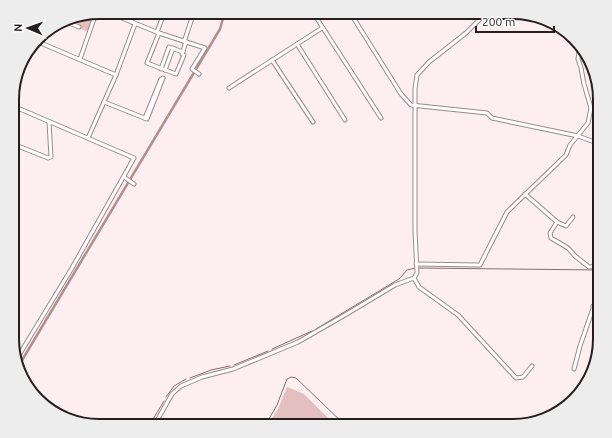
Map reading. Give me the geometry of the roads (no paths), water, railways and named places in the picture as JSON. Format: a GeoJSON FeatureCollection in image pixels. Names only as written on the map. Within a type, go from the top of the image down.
{"type":"FeatureCollection","features":[{"type":"Feature","properties":{"kind":"street"},"geometry":{"type":"LineString","coordinates":[[124,19],[158,33],[205,48],[192,69],[199,74]]}},
{"type":"Feature","properties":{"kind":"street"},"geometry":{"type":"LineString","coordinates":[[162,19],[147,63],[176,74],[184,54],[182,54],[192,19]]}},
{"type":"Feature","properties":{"kind":"street"},"geometry":{"type":"LineString","coordinates":[[317,19],[381,118]]}},
{"type":"Feature","properties":{"kind":"street"},"geometry":{"type":"LineString","coordinates":[[354,19],[401,94],[411,105],[487,113],[492,118],[578,136],[593,141]]}},
{"type":"Feature","properties":{"kind":"street"},"geometry":{"type":"LineString","coordinates":[[158,419],[172,394],[181,386],[202,377],[233,369],[298,342],[395,285],[414,278],[417,273],[415,231],[415,90],[417,75],[429,62],[466,33],[479,19]]}},
{"type":"Feature","properties":{"kind":"street"},"geometry":{"type":"LineString","coordinates":[[80,59],[94,20]]}},
{"type":"Feature","properties":{"kind":"street"},"geometry":{"type":"LineString","coordinates":[[71,24],[78,27]]}},
{"type":"Feature","properties":{"kind":"street"},"geometry":{"type":"LineString","coordinates":[[88,138],[116,75],[135,24]]}},
{"type":"Feature","properties":{"kind":"street"},"geometry":{"type":"LineString","coordinates":[[230,88],[322,28]]}},
{"type":"Feature","properties":{"kind":"street"},"geometry":{"type":"LineString","coordinates":[[297,44],[345,120]]}},
{"type":"Feature","properties":{"kind":"street"},"geometry":{"type":"LineString","coordinates":[[48,46],[116,75]]}},
{"type":"Feature","properties":{"kind":"street"},"geometry":{"type":"LineString","coordinates":[[163,69],[169,47],[183,52]]}},
{"type":"Feature","properties":{"kind":"street"},"geometry":{"type":"LineString","coordinates":[[417,266],[480,265],[507,212],[566,155],[570,145],[588,123],[591,108],[578,59],[579,54]]}},
{"type":"Feature","properties":{"kind":"street"},"geometry":{"type":"LineString","coordinates":[[272,60],[313,122]]}},
{"type":"Feature","properties":{"kind":"street"},"geometry":{"type":"LineString","coordinates":[[104,102],[147,119],[162,79]]}},
{"type":"Feature","properties":{"kind":"street"},"geometry":{"type":"LineString","coordinates":[[19,109],[134,158],[72,268],[21,353]]}},
{"type":"Feature","properties":{"kind":"street"},"geometry":{"type":"LineString","coordinates":[[19,147],[41,156],[48,158],[51,157],[49,122]]}},
{"type":"Feature","properties":{"kind":"street"},"geometry":{"type":"LineString","coordinates":[[124,177],[134,184]]}},
{"type":"Feature","properties":{"kind":"street"},"geometry":{"type":"LineString","coordinates":[[525,194],[557,222],[566,226],[573,217]]}},
{"type":"Feature","properties":{"kind":"street"},"geometry":{"type":"LineString","coordinates":[[557,222],[550,233],[551,238],[568,248],[575,256],[589,267],[593,267]]}},
{"type":"Feature","properties":{"kind":"street"},"geometry":{"type":"LineString","coordinates":[[414,278],[420,287],[458,315],[516,378],[523,377],[532,366]]}},
{"type":"Feature","properties":{"kind":"street"},"geometry":{"type":"LineString","coordinates":[[574,369],[593,306]]}},
{"type":"Feature","properties":{"kind":"waterway"},"geometry":{"type":"LineString","coordinates":[[22,360],[220,29],[223,19]]}},
{"type":"Feature","properties":{"kind":"waterway"},"geometry":{"type":"LineString","coordinates":[[316,329],[399,279],[407,270],[415,268]]}},
{"type":"Feature","properties":{"kind":"waterway"},"geometry":{"type":"LineString","coordinates":[[418,268],[593,270]]}},
{"type":"Feature","properties":{"kind":"waterway"},"geometry":{"type":"LineString","coordinates":[[272,349],[312,331]]}},
{"type":"Feature","properties":{"kind":"waterway"},"geometry":{"type":"LineString","coordinates":[[234,365],[268,351]]}},
{"type":"Feature","properties":{"kind":"waterway"},"geometry":{"type":"LineString","coordinates":[[190,378],[211,370],[230,366]]}},
{"type":"Feature","properties":{"kind":"waterway"},"geometry":{"type":"LineString","coordinates":[[269,419],[277,405],[287,379],[291,377],[296,378],[339,419]]}},
{"type":"Feature","properties":{"kind":"waterway"},"geometry":{"type":"LineString","coordinates":[[166,397],[174,386],[186,379]]}},
{"type":"Feature","properties":{"kind":"waterway"},"geometry":{"type":"LineString","coordinates":[[153,419],[164,401]]}}]}
